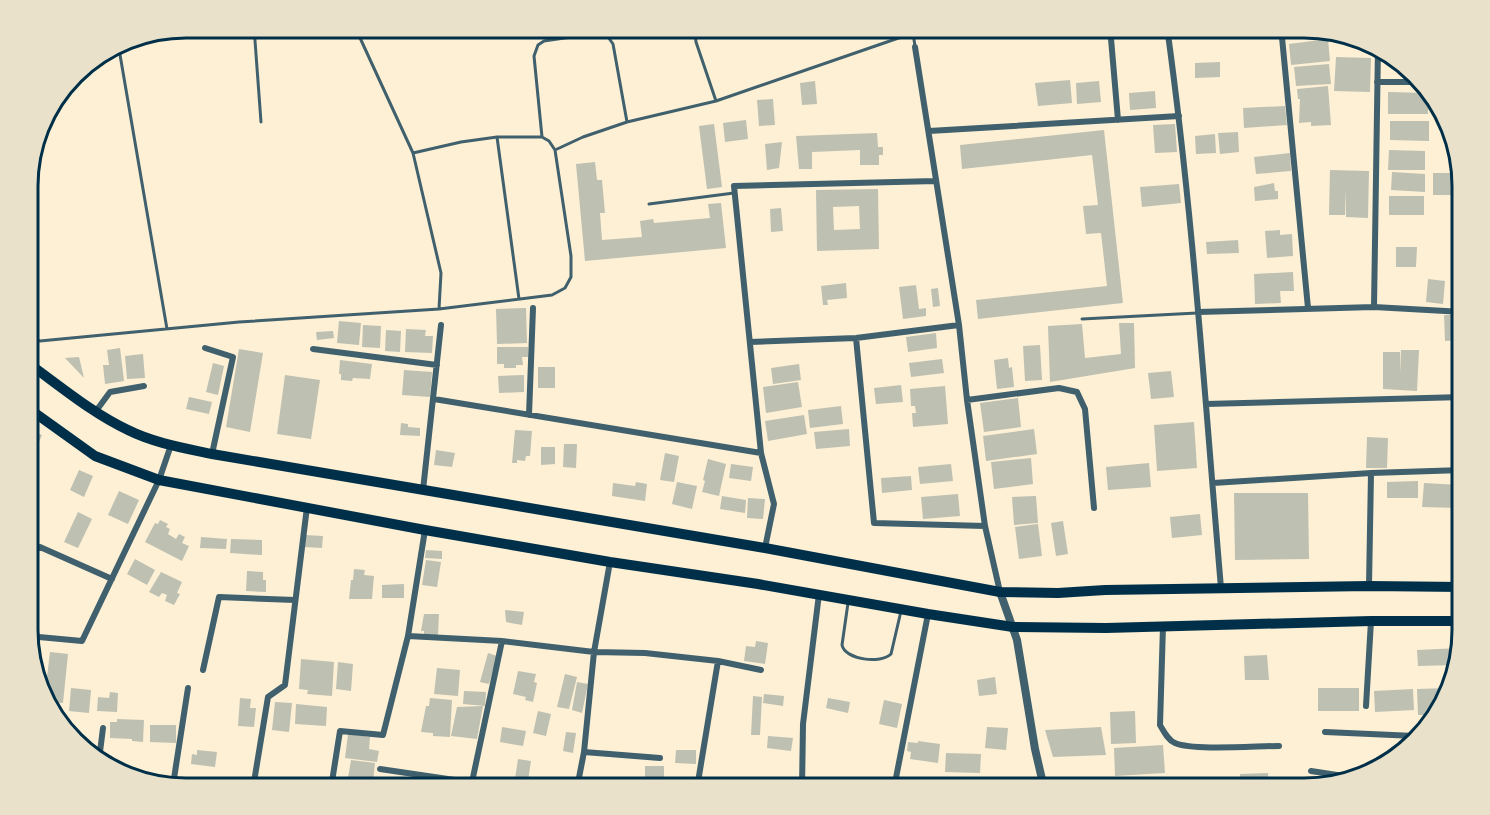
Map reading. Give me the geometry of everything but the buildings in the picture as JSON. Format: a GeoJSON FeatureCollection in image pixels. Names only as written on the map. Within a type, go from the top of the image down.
{"type":"FeatureCollection","features":[{"type":"Feature","properties":{"kind":"main road"},"geometry":{"type":"LineString","coordinates":[[38,370],[96,411],[128,430],[171,445],[212,454],[765,548],[1000,592],[1058,593],[1105,590],[1369,586],[1453,587]]}},
{"type":"Feature","properties":{"kind":"main road"},"geometry":{"type":"LineString","coordinates":[[38,415],[95,456],[159,480],[425,530],[610,562],[819,594],[928,615],[1013,627],[1453,621]]}},
{"type":"Feature","properties":{"kind":"street"},"geometry":{"type":"LineString","coordinates":[[1111,38],[1118,120]]}},
{"type":"Feature","properties":{"kind":"street"},"geometry":{"type":"LineString","coordinates":[[1168,38],[1179,116],[1198,312],[1221,588]]}},
{"type":"Feature","properties":{"kind":"street"},"geometry":{"type":"LineString","coordinates":[[1282,38],[1308,308]]}},
{"type":"Feature","properties":{"kind":"street"},"geometry":{"type":"LineString","coordinates":[[915,47],[959,325],[985,526],[1000,592],[1017,640],[1042,777]]}},
{"type":"Feature","properties":{"kind":"street"},"geometry":{"type":"LineString","coordinates":[[1374,307],[1378,56]]}},
{"type":"Feature","properties":{"kind":"street"},"geometry":{"type":"LineString","coordinates":[[1377,82],[1410,82]]}},
{"type":"Feature","properties":{"kind":"street"},"geometry":{"type":"LineString","coordinates":[[929,131],[1179,116]]}},
{"type":"Feature","properties":{"kind":"street"},"geometry":{"type":"LineString","coordinates":[[765,548],[774,504],[761,453],[734,190],[936,181]]}},
{"type":"Feature","properties":{"kind":"street"},"geometry":{"type":"LineString","coordinates":[[1198,312],[1374,307],[1453,311]]}},
{"type":"Feature","properties":{"kind":"street"},"geometry":{"type":"LineString","coordinates":[[529,415],[533,308]]}},
{"type":"Feature","properties":{"kind":"street"},"geometry":{"type":"LineString","coordinates":[[423,490],[441,325]]}},
{"type":"Feature","properties":{"kind":"street"},"geometry":{"type":"LineString","coordinates":[[750,342],[856,338],[959,325]]}},
{"type":"Feature","properties":{"kind":"street"},"geometry":{"type":"LineString","coordinates":[[856,338],[874,523],[985,526]]}},
{"type":"Feature","properties":{"kind":"street"},"geometry":{"type":"LineString","coordinates":[[205,348],[233,357],[212,454]]}},
{"type":"Feature","properties":{"kind":"street"},"geometry":{"type":"LineString","coordinates":[[313,349],[437,365]]}},
{"type":"Feature","properties":{"kind":"street"},"geometry":{"type":"LineString","coordinates":[[96,411],[110,392],[144,386]]}},
{"type":"Feature","properties":{"kind":"street"},"geometry":{"type":"LineString","coordinates":[[967,400],[1059,388],[1077,392],[1085,409],[1094,508]]}},
{"type":"Feature","properties":{"kind":"street"},"geometry":{"type":"LineString","coordinates":[[1206,404],[1453,396]]}},
{"type":"Feature","properties":{"kind":"street"},"geometry":{"type":"LineString","coordinates":[[434,399],[761,453]]}},
{"type":"Feature","properties":{"kind":"street"},"geometry":{"type":"LineString","coordinates":[[38,637],[82,641],[159,480],[171,445]]}},
{"type":"Feature","properties":{"kind":"street"},"geometry":{"type":"LineString","coordinates":[[1213,483],[1453,470]]}},
{"type":"Feature","properties":{"kind":"street"},"geometry":{"type":"LineString","coordinates":[[1369,586],[1371,473]]}},
{"type":"Feature","properties":{"kind":"street"},"geometry":{"type":"LineString","coordinates":[[255,778],[268,697],[285,685],[307,507]]}},
{"type":"Feature","properties":{"kind":"street"},"geometry":{"type":"LineString","coordinates":[[333,778],[340,731],[383,735],[408,636],[425,530]]}},
{"type":"Feature","properties":{"kind":"street"},"geometry":{"type":"LineString","coordinates":[[38,548],[112,579]]}},
{"type":"Feature","properties":{"kind":"street"},"geometry":{"type":"LineString","coordinates":[[579,778],[584,752],[594,652],[610,562]]}},
{"type":"Feature","properties":{"kind":"street"},"geometry":{"type":"LineString","coordinates":[[802,777],[803,724],[819,594]]}},
{"type":"Feature","properties":{"kind":"street"},"geometry":{"type":"LineString","coordinates":[[203,670],[219,597],[295,600]]}},
{"type":"Feature","properties":{"kind":"street"},"geometry":{"type":"LineString","coordinates":[[896,777],[928,615]]}},
{"type":"Feature","properties":{"kind":"street"},"geometry":{"type":"LineString","coordinates":[[1366,706],[1371,621]]}},
{"type":"Feature","properties":{"kind":"street"},"geometry":{"type":"LineString","coordinates":[[1163,626],[1160,725],[1165,734],[1173,742],[1189,746],[1279,746]]}},
{"type":"Feature","properties":{"kind":"street"},"geometry":{"type":"LineString","coordinates":[[408,636],[502,641],[594,652],[645,653],[718,661],[760,670]]}},
{"type":"Feature","properties":{"kind":"street"},"geometry":{"type":"LineString","coordinates":[[473,778],[502,641]]}},
{"type":"Feature","properties":{"kind":"street"},"geometry":{"type":"LineString","coordinates":[[699,778],[718,661]]}},
{"type":"Feature","properties":{"kind":"street"},"geometry":{"type":"LineString","coordinates":[[174,777],[188,688]]}},
{"type":"Feature","properties":{"kind":"street"},"geometry":{"type":"LineString","coordinates":[[100,751],[103,728]]}},
{"type":"Feature","properties":{"kind":"street"},"geometry":{"type":"LineString","coordinates":[[1325,732],[1407,736]]}},
{"type":"Feature","properties":{"kind":"street"},"geometry":{"type":"LineString","coordinates":[[584,752],[660,758]]}},
{"type":"Feature","properties":{"kind":"street"},"geometry":{"type":"LineString","coordinates":[[380,769],[442,778]]}},
{"type":"Feature","properties":{"kind":"street"},"geometry":{"type":"LineString","coordinates":[[1311,771],[1334,775]]}},
{"type":"Feature","properties":{"kind":"lane"},"geometry":{"type":"LineString","coordinates":[[255,38],[261,122]]}},
{"type":"Feature","properties":{"kind":"lane"},"geometry":{"type":"LineString","coordinates":[[361,38],[413,153],[441,273],[439,309]]}},
{"type":"Feature","properties":{"kind":"lane"},"geometry":{"type":"LineString","coordinates":[[542,136],[534,56],[538,45],[543,41],[564,38]]}},
{"type":"Feature","properties":{"kind":"lane"},"geometry":{"type":"LineString","coordinates":[[609,38],[616,57],[627,122]]}},
{"type":"Feature","properties":{"kind":"lane"},"geometry":{"type":"LineString","coordinates":[[696,38],[716,101]]}},
{"type":"Feature","properties":{"kind":"lane"},"geometry":{"type":"LineString","coordinates":[[555,150],[583,136],[627,122],[716,101],[899,38]]}},
{"type":"Feature","properties":{"kind":"lane"},"geometry":{"type":"LineString","coordinates":[[914,38],[915,47]]}},
{"type":"Feature","properties":{"kind":"lane"},"geometry":{"type":"LineString","coordinates":[[120,53],[167,329]]}},
{"type":"Feature","properties":{"kind":"lane"},"geometry":{"type":"LineString","coordinates":[[38,340],[251,321],[439,309],[552,295],[565,288],[571,277],[571,256],[555,150],[549,141],[542,136],[497,137],[460,142],[413,153]]}},
{"type":"Feature","properties":{"kind":"lane"},"geometry":{"type":"LineString","coordinates":[[497,137],[519,299]]}},
{"type":"Feature","properties":{"kind":"lane"},"geometry":{"type":"LineString","coordinates":[[649,204],[734,190]]}},
{"type":"Feature","properties":{"kind":"lane"},"geometry":{"type":"LineString","coordinates":[[1082,319],[1198,312]]}},
{"type":"Feature","properties":{"kind":"lane"},"geometry":{"type":"LineString","coordinates":[[849,600],[843,650],[848,654],[864,658],[886,659],[891,654],[901,609]]}}]}
